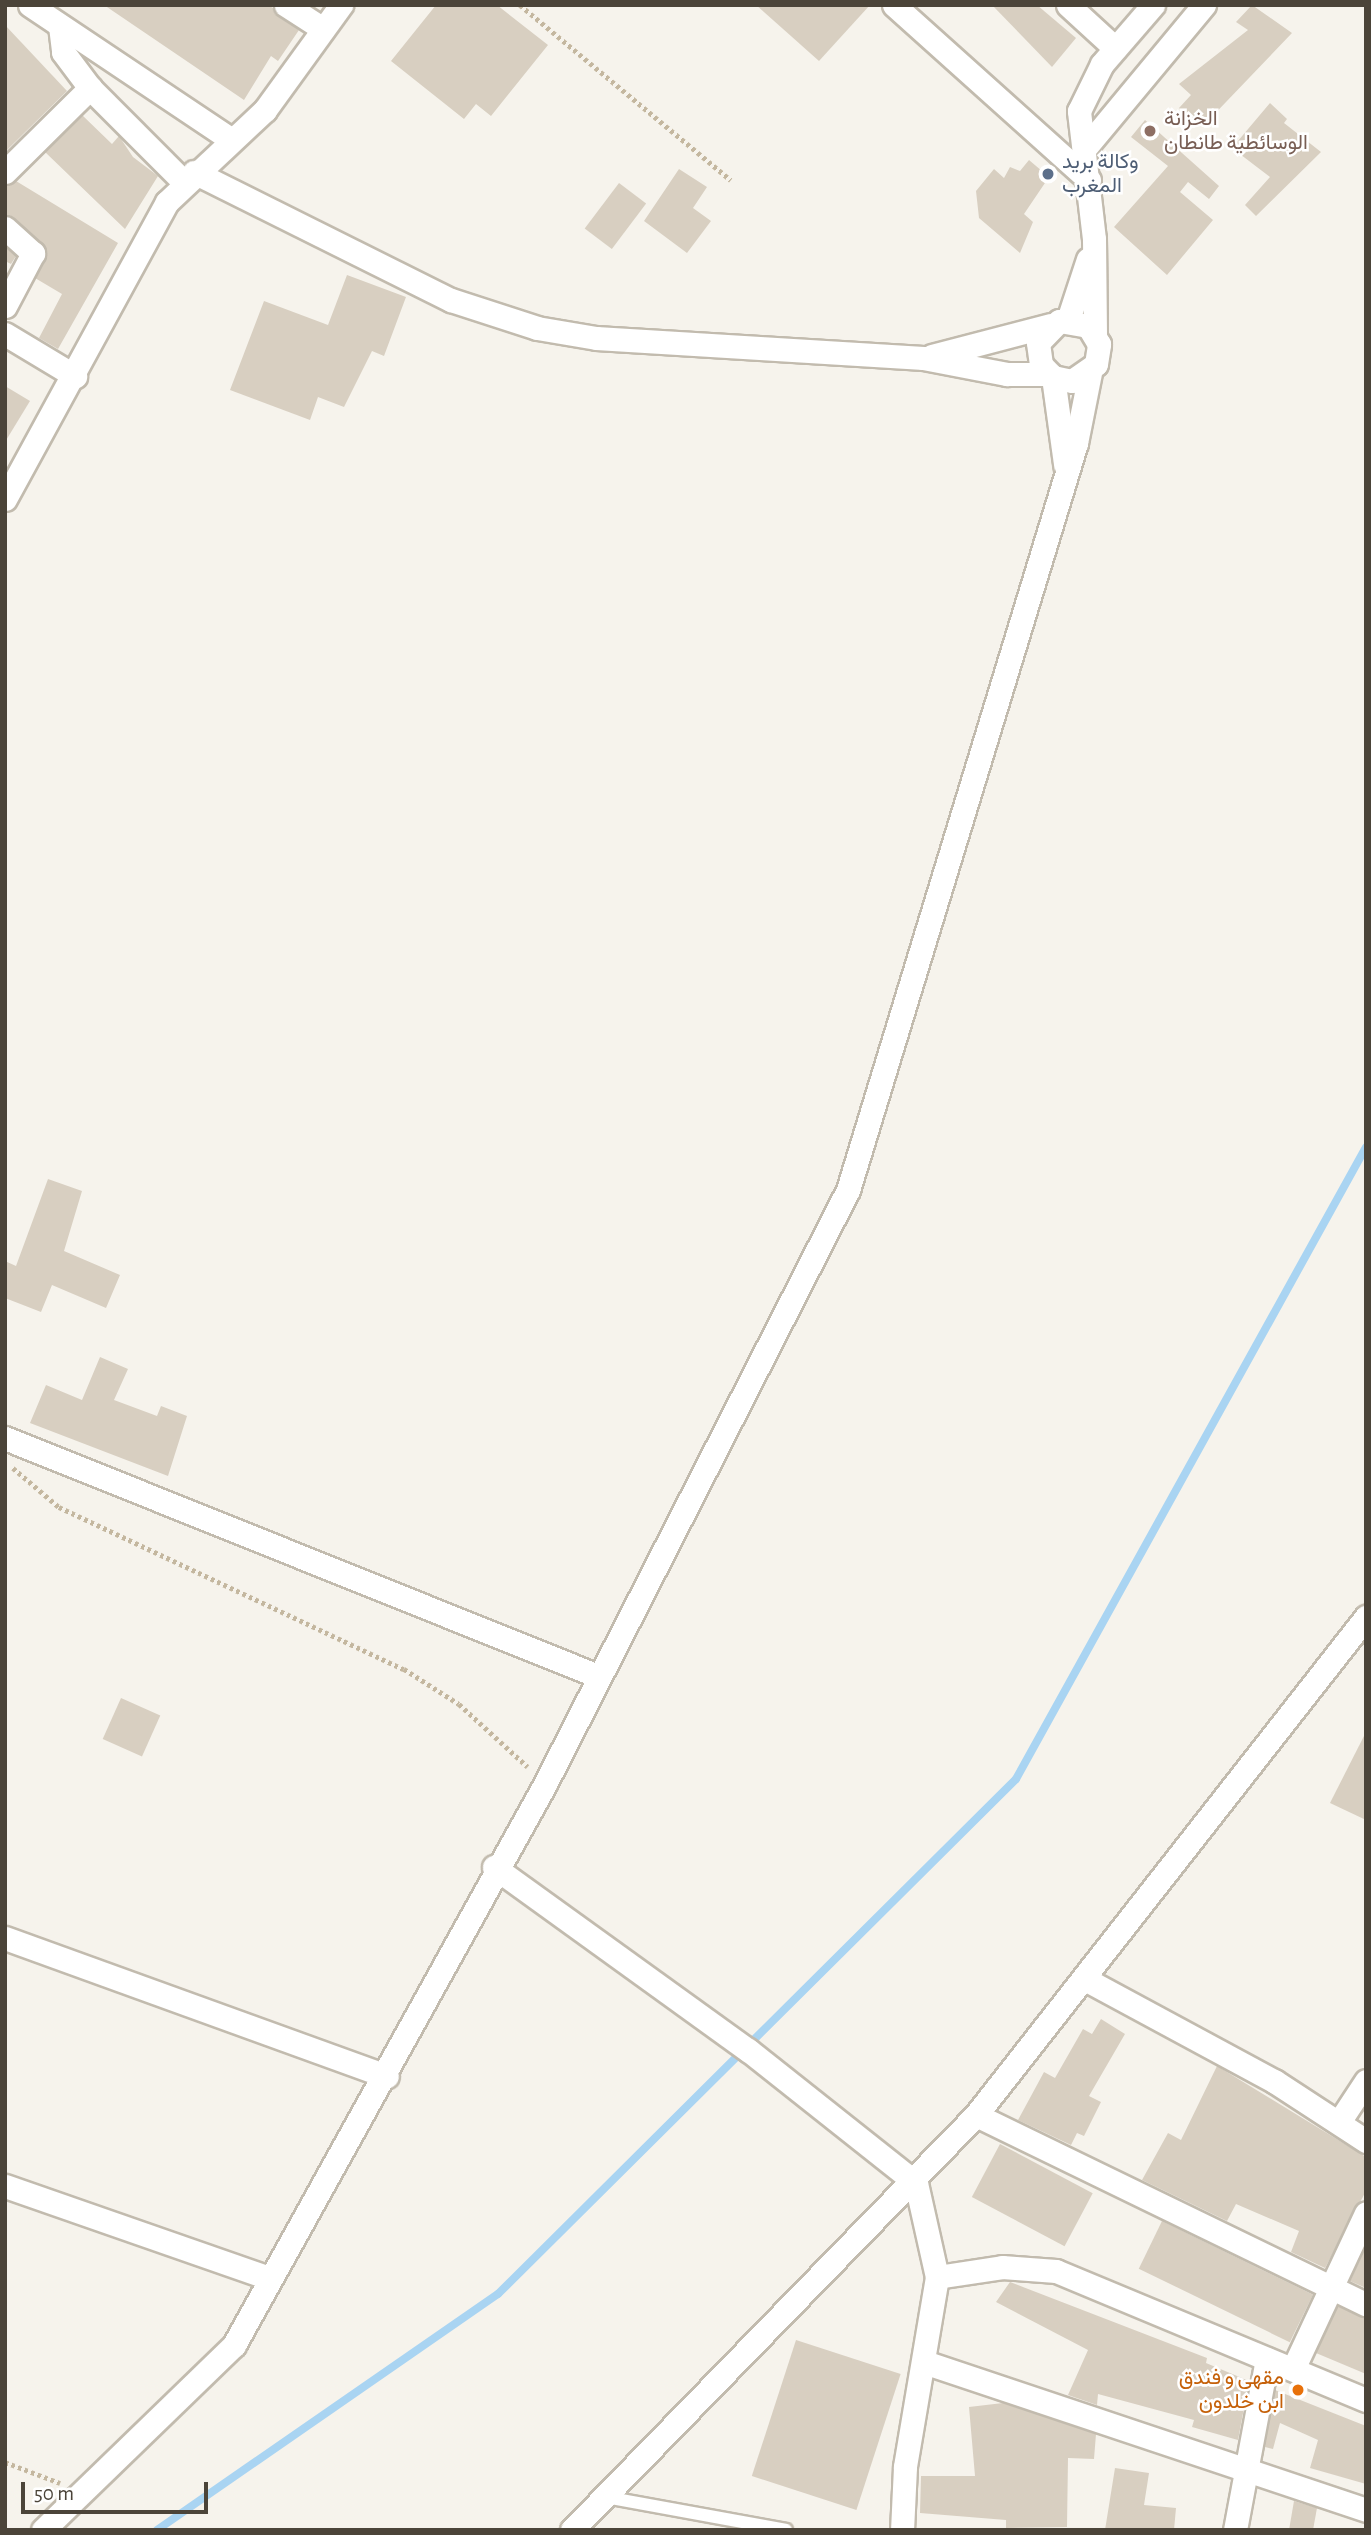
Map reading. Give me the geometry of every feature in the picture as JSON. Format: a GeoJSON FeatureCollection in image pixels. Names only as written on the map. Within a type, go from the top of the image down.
{"type":"FeatureCollection","features":[{"type":"Feature","properties":{"kind":"street"},"geometry":{"type":"LineString","coordinates":[[286,5],[323,29]]}},
{"type":"Feature","properties":{"kind":"street"},"geometry":{"type":"LineString","coordinates":[[5,499],[75,376],[145,239],[189,177],[265,110],[341,5]]}},
{"type":"Feature","properties":{"kind":"street"},"geometry":{"type":"LineString","coordinates":[[894,5],[1089,180]]}},
{"type":"Feature","properties":{"kind":"street"},"geometry":{"type":"LineString","coordinates":[[1068,5],[1115,48]]}},
{"type":"Feature","properties":{"kind":"street"},"geometry":{"type":"LineString","coordinates":[[43,2530],[79,2492],[234,2346],[269,2278],[387,2076],[494,1867],[544,1786],[848,1190],[1066,477],[1090,373],[1099,354],[1095,334],[1094,239],[1083,97],[1115,48],[1153,5]]}},
{"type":"Feature","properties":{"kind":"street"},"geometry":{"type":"LineString","coordinates":[[1086,147],[1204,5]]}},
{"type":"Feature","properties":{"kind":"street"},"geometry":{"type":"LineString","coordinates":[[39,8],[60,26],[232,140]]}},
{"type":"Feature","properties":{"kind":"street"},"geometry":{"type":"LineString","coordinates":[[60,26],[63,52],[90,88],[189,177],[451,300],[537,328],[596,338],[923,358],[1007,374],[1051,375],[1072,381],[1090,373]]}},
{"type":"Feature","properties":{"kind":"street"},"geometry":{"type":"LineString","coordinates":[[5,172],[90,88]]}},
{"type":"Feature","properties":{"kind":"street"},"geometry":{"type":"LineString","coordinates":[[5,228],[33,253],[5,306]]}},
{"type":"Feature","properties":{"kind":"street"},"geometry":{"type":"LineString","coordinates":[[1066,477],[1051,375],[1038,343],[1060,322],[1094,239]]}},
{"type":"Feature","properties":{"kind":"street"},"geometry":{"type":"LineString","coordinates":[[923,358],[1060,322],[1095,334]]}},
{"type":"Feature","properties":{"kind":"street"},"geometry":{"type":"LineString","coordinates":[[5,334],[75,376]]}},
{"type":"Feature","properties":{"kind":"street"},"geometry":{"type":"LineString","coordinates":[[5,1438],[598,1676]]}},
{"type":"Feature","properties":{"kind":"street"},"geometry":{"type":"LineString","coordinates":[[572,2530],[916,2183],[976,2115],[1366,1617]]}},
{"type":"Feature","properties":{"kind":"street"},"geometry":{"type":"LineString","coordinates":[[494,1867],[748,2050],[916,2183],[937,2277],[927,2363],[910,2431],[902,2530]]}},
{"type":"Feature","properties":{"kind":"street"},"geometry":{"type":"LineString","coordinates":[[5,1938],[387,2076]]}},
{"type":"Feature","properties":{"kind":"street"},"geometry":{"type":"LineString","coordinates":[[1084,1979],[1339,2122],[1366,2141]]}},
{"type":"Feature","properties":{"kind":"street"},"geometry":{"type":"LineString","coordinates":[[1339,2122],[1366,2081]]}},
{"type":"Feature","properties":{"kind":"street"},"geometry":{"type":"LineString","coordinates":[[976,2115],[1330,2290],[1366,2304]]}},
{"type":"Feature","properties":{"kind":"street"},"geometry":{"type":"LineString","coordinates":[[5,2186],[269,2278]]}},
{"type":"Feature","properties":{"kind":"street"},"geometry":{"type":"LineString","coordinates":[[1293,2370],[1366,2213]]}},
{"type":"Feature","properties":{"kind":"street"},"geometry":{"type":"LineString","coordinates":[[937,2277],[1002,2267],[1056,2271],[1366,2400]]}},
{"type":"Feature","properties":{"kind":"street"},"geometry":{"type":"LineString","coordinates":[[1235,2530],[1267,2359]]}},
{"type":"Feature","properties":{"kind":"street"},"geometry":{"type":"LineString","coordinates":[[927,2363],[1366,2510]]}},
{"type":"Feature","properties":{"kind":"lane"},"geometry":{"type":"LineString","coordinates":[[605,2497],[786,2530]]}},
{"type":"Feature","properties":{"kind":"path"},"geometry":{"type":"LineString","coordinates":[[520,5],[731,180]]}},
{"type":"Feature","properties":{"kind":"path"},"geometry":{"type":"LineString","coordinates":[[5,1460],[59,1507],[404,1669],[460,1704],[544,1786]]}},
{"type":"Feature","properties":{"kind":"path"},"geometry":{"type":"LineString","coordinates":[[5,2462],[79,2492]]}},
{"type":"Feature","properties":{"kind":"building"},"geometry":{"type":"Polygon","coordinates":[[[104,5],[269,5],[299,30],[278,61],[271,56],[244,100],[104,5]]]}},
{"type":"Feature","properties":{"kind":"building"},"geometry":{"type":"Polygon","coordinates":[[[436,5],[497,5],[548,45],[491,116],[476,104],[464,119],[391,61],[436,5]]]}},
{"type":"Feature","properties":{"kind":"building"},"geometry":{"type":"Polygon","coordinates":[[[756,5],[870,5],[819,61],[756,5]]]}},
{"type":"Feature","properties":{"kind":"building"},"geometry":{"type":"Polygon","coordinates":[[[992,5],[1037,5],[1076,38],[1052,67],[992,5]]]}},
{"type":"Feature","properties":{"kind":"building"},"geometry":{"type":"Polygon","coordinates":[[[1252,5],[1292,33],[1203,126],[1179,108],[1191,95],[1179,84],[1248,30],[1236,22],[1252,5]]]}},
{"type":"Feature","properties":{"kind":"building"},"geometry":{"type":"Polygon","coordinates":[[[5,25],[67,91],[5,152],[5,25]]]}},
{"type":"Feature","properties":{"kind":"building"},"geometry":{"type":"Polygon","coordinates":[[[1270,103],[1287,119],[1284,123],[1321,152],[1256,216],[1245,205],[1270,177],[1232,148],[1270,103]]]}},
{"type":"Feature","properties":{"kind":"building"},"geometry":{"type":"Polygon","coordinates":[[[82,115],[112,144],[119,136],[133,157],[158,176],[125,229],[45,152],[82,115]]]}},
{"type":"Feature","properties":{"kind":"building"},"geometry":{"type":"Polygon","coordinates":[[[1145,120],[1219,186],[1209,199],[1188,182],[1180,192],[1213,220],[1167,275],[1114,227],[1168,166],[1131,137],[1145,120]]]}},
{"type":"Feature","properties":{"kind":"building"},"geometry":{"type":"Polygon","coordinates":[[[1029,160],[1049,177],[1024,214],[1033,222],[1020,253],[979,218],[976,191],[994,169],[1004,178],[1010,167],[1020,171],[1029,160]]]}},
{"type":"Feature","properties":{"kind":"building"},"geometry":{"type":"Polygon","coordinates":[[[679,169],[707,187],[693,208],[711,221],[687,253],[644,221],[679,169]]]}},
{"type":"Feature","properties":{"kind":"building"},"geometry":{"type":"Polygon","coordinates":[[[16,181],[118,243],[58,349],[39,338],[62,294],[35,278],[46,248],[5,214],[5,186],[16,181]]]}},
{"type":"Feature","properties":{"kind":"building"},"geometry":{"type":"Polygon","coordinates":[[[619,183],[646,203],[612,249],[585,229],[619,183]]]}},
{"type":"Feature","properties":{"kind":"building"},"geometry":{"type":"Polygon","coordinates":[[[5,247],[16,256],[11,264],[5,261],[5,247]]]}},
{"type":"Feature","properties":{"kind":"building"},"geometry":{"type":"Polygon","coordinates":[[[347,275],[406,297],[384,356],[372,351],[344,407],[318,397],[310,420],[230,390],[264,301],[328,325],[347,275]]]}},
{"type":"Feature","properties":{"kind":"building"},"geometry":{"type":"Polygon","coordinates":[[[5,386],[30,401],[5,442],[5,386]]]}},
{"type":"Feature","properties":{"kind":"building"},"geometry":{"type":"Polygon","coordinates":[[[48,1179],[82,1191],[64,1251],[120,1275],[106,1308],[52,1285],[41,1312],[5,1298],[5,1261],[16,1266],[48,1179]]]}},
{"type":"Feature","properties":{"kind":"building"},"geometry":{"type":"Polygon","coordinates":[[[100,1357],[128,1369],[114,1400],[157,1416],[161,1406],[187,1416],[168,1476],[30,1423],[46,1385],[82,1400],[100,1357]]]}},
{"type":"Feature","properties":{"kind":"building"},"geometry":{"type":"Polygon","coordinates":[[[121,1698],[160,1715],[142,1757],[103,1739],[121,1698]]]}},
{"type":"Feature","properties":{"kind":"building"},"geometry":{"type":"Polygon","coordinates":[[[1366,1732],[1366,1820],[1330,1803],[1366,1732]]]}},
{"type":"Feature","properties":{"kind":"building"},"geometry":{"type":"Polygon","coordinates":[[[1101,2019],[1125,2034],[1089,2096],[1101,2102],[1084,2136],[1077,2133],[1071,2145],[1018,2120],[1044,2072],[1055,2078],[1083,2029],[1092,2034],[1101,2019]]]}},
{"type":"Feature","properties":{"kind":"building"},"geometry":{"type":"Polygon","coordinates":[[[1217,2066],[1366,2157],[1366,2191],[1325,2268],[1291,2252],[1299,2231],[1236,2204],[1227,2221],[1142,2180],[1168,2133],[1181,2140],[1217,2066]]]}},
{"type":"Feature","properties":{"kind":"building"},"geometry":{"type":"Polygon","coordinates":[[[1000,2144],[1093,2193],[1065,2246],[972,2197],[1000,2144]]]}},
{"type":"Feature","properties":{"kind":"building"},"geometry":{"type":"Polygon","coordinates":[[[1162,2221],[1313,2295],[1290,2342],[1139,2269],[1162,2221]]]}},
{"type":"Feature","properties":{"kind":"building"},"geometry":{"type":"Polygon","coordinates":[[[1366,2247],[1366,2288],[1350,2281],[1366,2247]]]}},
{"type":"Feature","properties":{"kind":"building"},"geometry":{"type":"Polygon","coordinates":[[[1010,2282],[1207,2358],[1206,2363],[1249,2381],[1238,2440],[1192,2427],[1194,2420],[1098,2394],[1097,2405],[1068,2395],[1088,2350],[996,2302],[1010,2282]]]}},
{"type":"Feature","properties":{"kind":"building"},"geometry":{"type":"Polygon","coordinates":[[[1338,2306],[1366,2318],[1366,2374],[1316,2353],[1338,2306]]]}},
{"type":"Feature","properties":{"kind":"building"},"geometry":{"type":"Polygon","coordinates":[[[796,2340],[901,2374],[856,2510],[752,2476],[796,2340]]]}},
{"type":"Feature","properties":{"kind":"building"},"geometry":{"type":"Polygon","coordinates":[[[1275,2390],[1366,2426],[1366,2484],[1310,2468],[1318,2440],[1280,2423],[1273,2449],[1265,2447],[1275,2390]]]}},
{"type":"Feature","properties":{"kind":"building"},"geometry":{"type":"Polygon","coordinates":[[[1003,2403],[1096,2434],[1094,2459],[1068,2458],[1067,2527],[1006,2528],[1006,2520],[920,2513],[921,2476],[975,2476],[969,2407],[1003,2403]]]}},
{"type":"Feature","properties":{"kind":"building"},"geometry":{"type":"Polygon","coordinates":[[[1115,2468],[1149,2473],[1144,2505],[1176,2508],[1174,2530],[1105,2530],[1115,2468]]]}},
{"type":"Feature","properties":{"kind":"building"},"geometry":{"type":"Polygon","coordinates":[[[1294,2501],[1317,2508],[1313,2530],[1289,2530],[1294,2501]]]}},
{"type":"Feature","properties":{"kind":"waterway"},"geometry":{"type":"LineString","coordinates":[[157,2530],[498,2294],[1016,1779],[1366,1147]]}},
{"type":"Feature","properties":{"kind":"place","name":"الخزانة الوسائطية طانطان"},"geometry":{"type":"Point","coordinates":[1150,131]}},
{"type":"Feature","properties":{"kind":"place","name":"وكالة بريد المغرب"},"geometry":{"type":"Point","coordinates":[1048,174]}},
{"type":"Feature","properties":{"kind":"place","name":"مقهى و فندق ابن خلدون"},"geometry":{"type":"Point","coordinates":[1298,2390]}}]}
